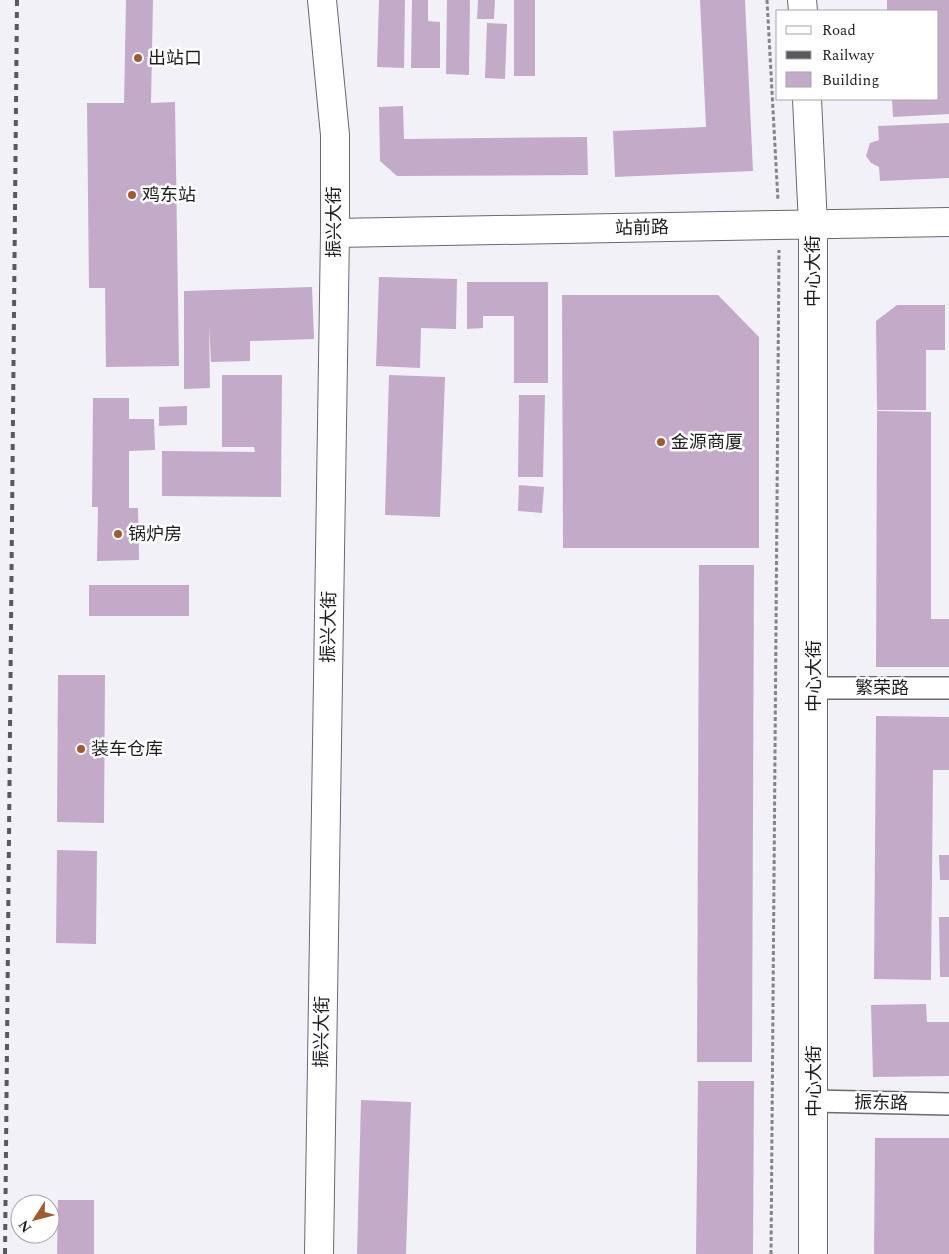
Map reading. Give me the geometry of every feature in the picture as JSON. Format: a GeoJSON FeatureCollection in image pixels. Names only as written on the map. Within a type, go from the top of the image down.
{"type":"FeatureCollection","features":[{"type":"Feature","properties":{"kind":"street","name":"振兴大街"},"geometry":{"type":"LineString","coordinates":[[319,1254],[335,233],[335,134],[322,0]]}},
{"type":"Feature","properties":{"kind":"street","name":"中心大街"},"geometry":{"type":"LineString","coordinates":[[807,100],[813,225],[813,1254]]}},
{"type":"Feature","properties":{"kind":"street","name":"站前路"},"geometry":{"type":"LineString","coordinates":[[335,233],[949,222]]}},
{"type":"Feature","properties":{"kind":"street","name":"繁荣路"},"geometry":{"type":"LineString","coordinates":[[814,688],[949,688]]}},
{"type":"Feature","properties":{"kind":"street","name":"振东路"},"geometry":{"type":"LineString","coordinates":[[814,1101],[949,1104]]}},
{"type":"Feature","properties":{"kind":"path"},"geometry":{"type":"LineString","coordinates":[[767,0],[779,226],[771,1254]]}},
{"type":"Feature","properties":{"kind":"building","name":"鸡东站"},"geometry":{"type":"Polygon","coordinates":[[[126,0],[153,0],[151,103],[175,102],[179,366],[106,367],[105,288],[89,288],[87,103],[124,103],[126,0]]]}},
{"type":"Feature","properties":{"kind":"building"},"geometry":{"type":"Polygon","coordinates":[[[379,0],[405,0],[404,68],[377,67],[379,0]]]}},
{"type":"Feature","properties":{"kind":"building"},"geometry":{"type":"Polygon","coordinates":[[[412,0],[428,0],[428,21],[440,22],[440,68],[411,68],[412,0]]]}},
{"type":"Feature","properties":{"kind":"building"},"geometry":{"type":"Polygon","coordinates":[[[447,0],[470,0],[469,75],[446,74],[447,0]]]}},
{"type":"Feature","properties":{"kind":"building"},"geometry":{"type":"Polygon","coordinates":[[[478,0],[495,0],[494,19],[477,19],[478,0]]]}},
{"type":"Feature","properties":{"kind":"building"},"geometry":{"type":"Polygon","coordinates":[[[514,0],[535,0],[535,76],[514,76],[514,0]]]}},
{"type":"Feature","properties":{"kind":"building"},"geometry":{"type":"Polygon","coordinates":[[[700,0],[745,0],[753,171],[615,177],[613,131],[706,127],[700,0]]]}},
{"type":"Feature","properties":{"kind":"building"},"geometry":{"type":"Polygon","coordinates":[[[887,0],[949,0],[949,114],[893,117],[892,100],[939,100],[939,10],[887,10],[887,0]]]}},
{"type":"Feature","properties":{"kind":"building"},"geometry":{"type":"Polygon","coordinates":[[[487,23],[507,24],[505,79],[485,78],[487,23]]]}},
{"type":"Feature","properties":{"kind":"building"},"geometry":{"type":"Polygon","coordinates":[[[403,106],[404,139],[587,137],[588,175],[397,176],[380,161],[379,107],[403,106]]]}},
{"type":"Feature","properties":{"kind":"building"},"geometry":{"type":"Polygon","coordinates":[[[949,123],[949,178],[880,181],[879,167],[871,163],[866,156],[870,143],[879,140],[878,126],[949,123]]]}},
{"type":"Feature","properties":{"kind":"building"},"geometry":{"type":"Polygon","coordinates":[[[379,277],[457,279],[456,329],[421,328],[420,368],[376,366],[379,277]]]}},
{"type":"Feature","properties":{"kind":"building"},"geometry":{"type":"Polygon","coordinates":[[[467,282],[548,282],[548,383],[514,383],[514,316],[483,316],[483,328],[467,329],[467,282]]]}},
{"type":"Feature","properties":{"kind":"building"},"geometry":{"type":"Polygon","coordinates":[[[312,287],[314,339],[250,341],[250,361],[211,362],[209,325],[210,388],[184,389],[184,291],[312,287]]]}},
{"type":"Feature","properties":{"kind":"building","name":"金源商厦"},"geometry":{"type":"Polygon","coordinates":[[[562,295],[718,295],[759,337],[759,548],[563,548],[562,295]]]}},
{"type":"Feature","properties":{"kind":"building"},"geometry":{"type":"Polygon","coordinates":[[[897,305],[945,305],[945,350],[926,350],[926,410],[877,410],[876,321],[897,305]]]}},
{"type":"Feature","properties":{"kind":"building"},"geometry":{"type":"Polygon","coordinates":[[[222,375],[282,375],[281,497],[162,496],[162,451],[255,452],[254,447],[222,447],[222,375]]]}},
{"type":"Feature","properties":{"kind":"building"},"geometry":{"type":"Polygon","coordinates":[[[389,375],[445,377],[440,517],[385,515],[389,375]]]}},
{"type":"Feature","properties":{"kind":"building"},"geometry":{"type":"Polygon","coordinates":[[[519,395],[545,395],[543,477],[518,477],[519,395]]]}},
{"type":"Feature","properties":{"kind":"building"},"geometry":{"type":"Polygon","coordinates":[[[93,398],[129,398],[129,419],[154,419],[155,450],[129,451],[129,508],[138,508],[139,560],[97,561],[98,507],[92,507],[93,398]]]}},
{"type":"Feature","properties":{"kind":"building"},"geometry":{"type":"Polygon","coordinates":[[[187,406],[187,425],[159,426],[159,407],[187,406]]]}},
{"type":"Feature","properties":{"kind":"building"},"geometry":{"type":"Polygon","coordinates":[[[877,411],[931,412],[931,619],[949,619],[949,667],[876,667],[877,411]]]}},
{"type":"Feature","properties":{"kind":"building"},"geometry":{"type":"Polygon","coordinates":[[[519,485],[544,487],[542,513],[518,511],[519,485]]]}},
{"type":"Feature","properties":{"kind":"building"},"geometry":{"type":"Polygon","coordinates":[[[699,565],[754,565],[752,1062],[697,1062],[699,565]]]}},
{"type":"Feature","properties":{"kind":"building"},"geometry":{"type":"Polygon","coordinates":[[[89,585],[189,585],[189,616],[89,616],[89,585]]]}},
{"type":"Feature","properties":{"kind":"building","name":"装车仓库"},"geometry":{"type":"Polygon","coordinates":[[[58,675],[105,675],[104,823],[57,822],[58,675]]]}},
{"type":"Feature","properties":{"kind":"building"},"geometry":{"type":"Polygon","coordinates":[[[876,716],[949,717],[949,770],[933,770],[931,980],[874,979],[876,716]]]}},
{"type":"Feature","properties":{"kind":"building"},"geometry":{"type":"Polygon","coordinates":[[[57,850],[97,851],[96,944],[56,943],[57,850]]]}},
{"type":"Feature","properties":{"kind":"building"},"geometry":{"type":"Polygon","coordinates":[[[939,855],[949,855],[949,880],[940,880],[939,855]]]}},
{"type":"Feature","properties":{"kind":"building"},"geometry":{"type":"Polygon","coordinates":[[[939,917],[949,917],[949,977],[940,977],[939,917]]]}},
{"type":"Feature","properties":{"kind":"building"},"geometry":{"type":"Polygon","coordinates":[[[926,1004],[927,1022],[949,1022],[949,1076],[873,1077],[871,1005],[926,1004]]]}},
{"type":"Feature","properties":{"kind":"building"},"geometry":{"type":"Polygon","coordinates":[[[698,1081],[754,1081],[753,1254],[696,1254],[698,1081]]]}},
{"type":"Feature","properties":{"kind":"building"},"geometry":{"type":"Polygon","coordinates":[[[361,1100],[411,1102],[406,1254],[357,1254],[361,1100]]]}},
{"type":"Feature","properties":{"kind":"building"},"geometry":{"type":"Polygon","coordinates":[[[875,1138],[949,1138],[949,1254],[874,1254],[875,1138]]]}},
{"type":"Feature","properties":{"kind":"building"},"geometry":{"type":"Polygon","coordinates":[[[60,1200],[94,1200],[94,1254],[57,1254],[57,1244],[60,1244],[60,1200]]]}},
{"type":"Feature","properties":{"kind":"railway"},"geometry":{"type":"LineString","coordinates":[[5,1254],[17,0]]}},
{"type":"Feature","properties":{"kind":"place","name":"出站口"},"geometry":{"type":"Point","coordinates":[138,58]}},
{"type":"Feature","properties":{"kind":"place","name":"鸡东站"},"geometry":{"type":"Point","coordinates":[132,195]}},
{"type":"Feature","properties":{"kind":"place","name":"金源商厦"},"geometry":{"type":"Point","coordinates":[661,442]}},
{"type":"Feature","properties":{"kind":"place","name":"锅炉房"},"geometry":{"type":"Point","coordinates":[118,534]}},
{"type":"Feature","properties":{"kind":"place","name":"装车仓库"},"geometry":{"type":"Point","coordinates":[81,749]}}]}
